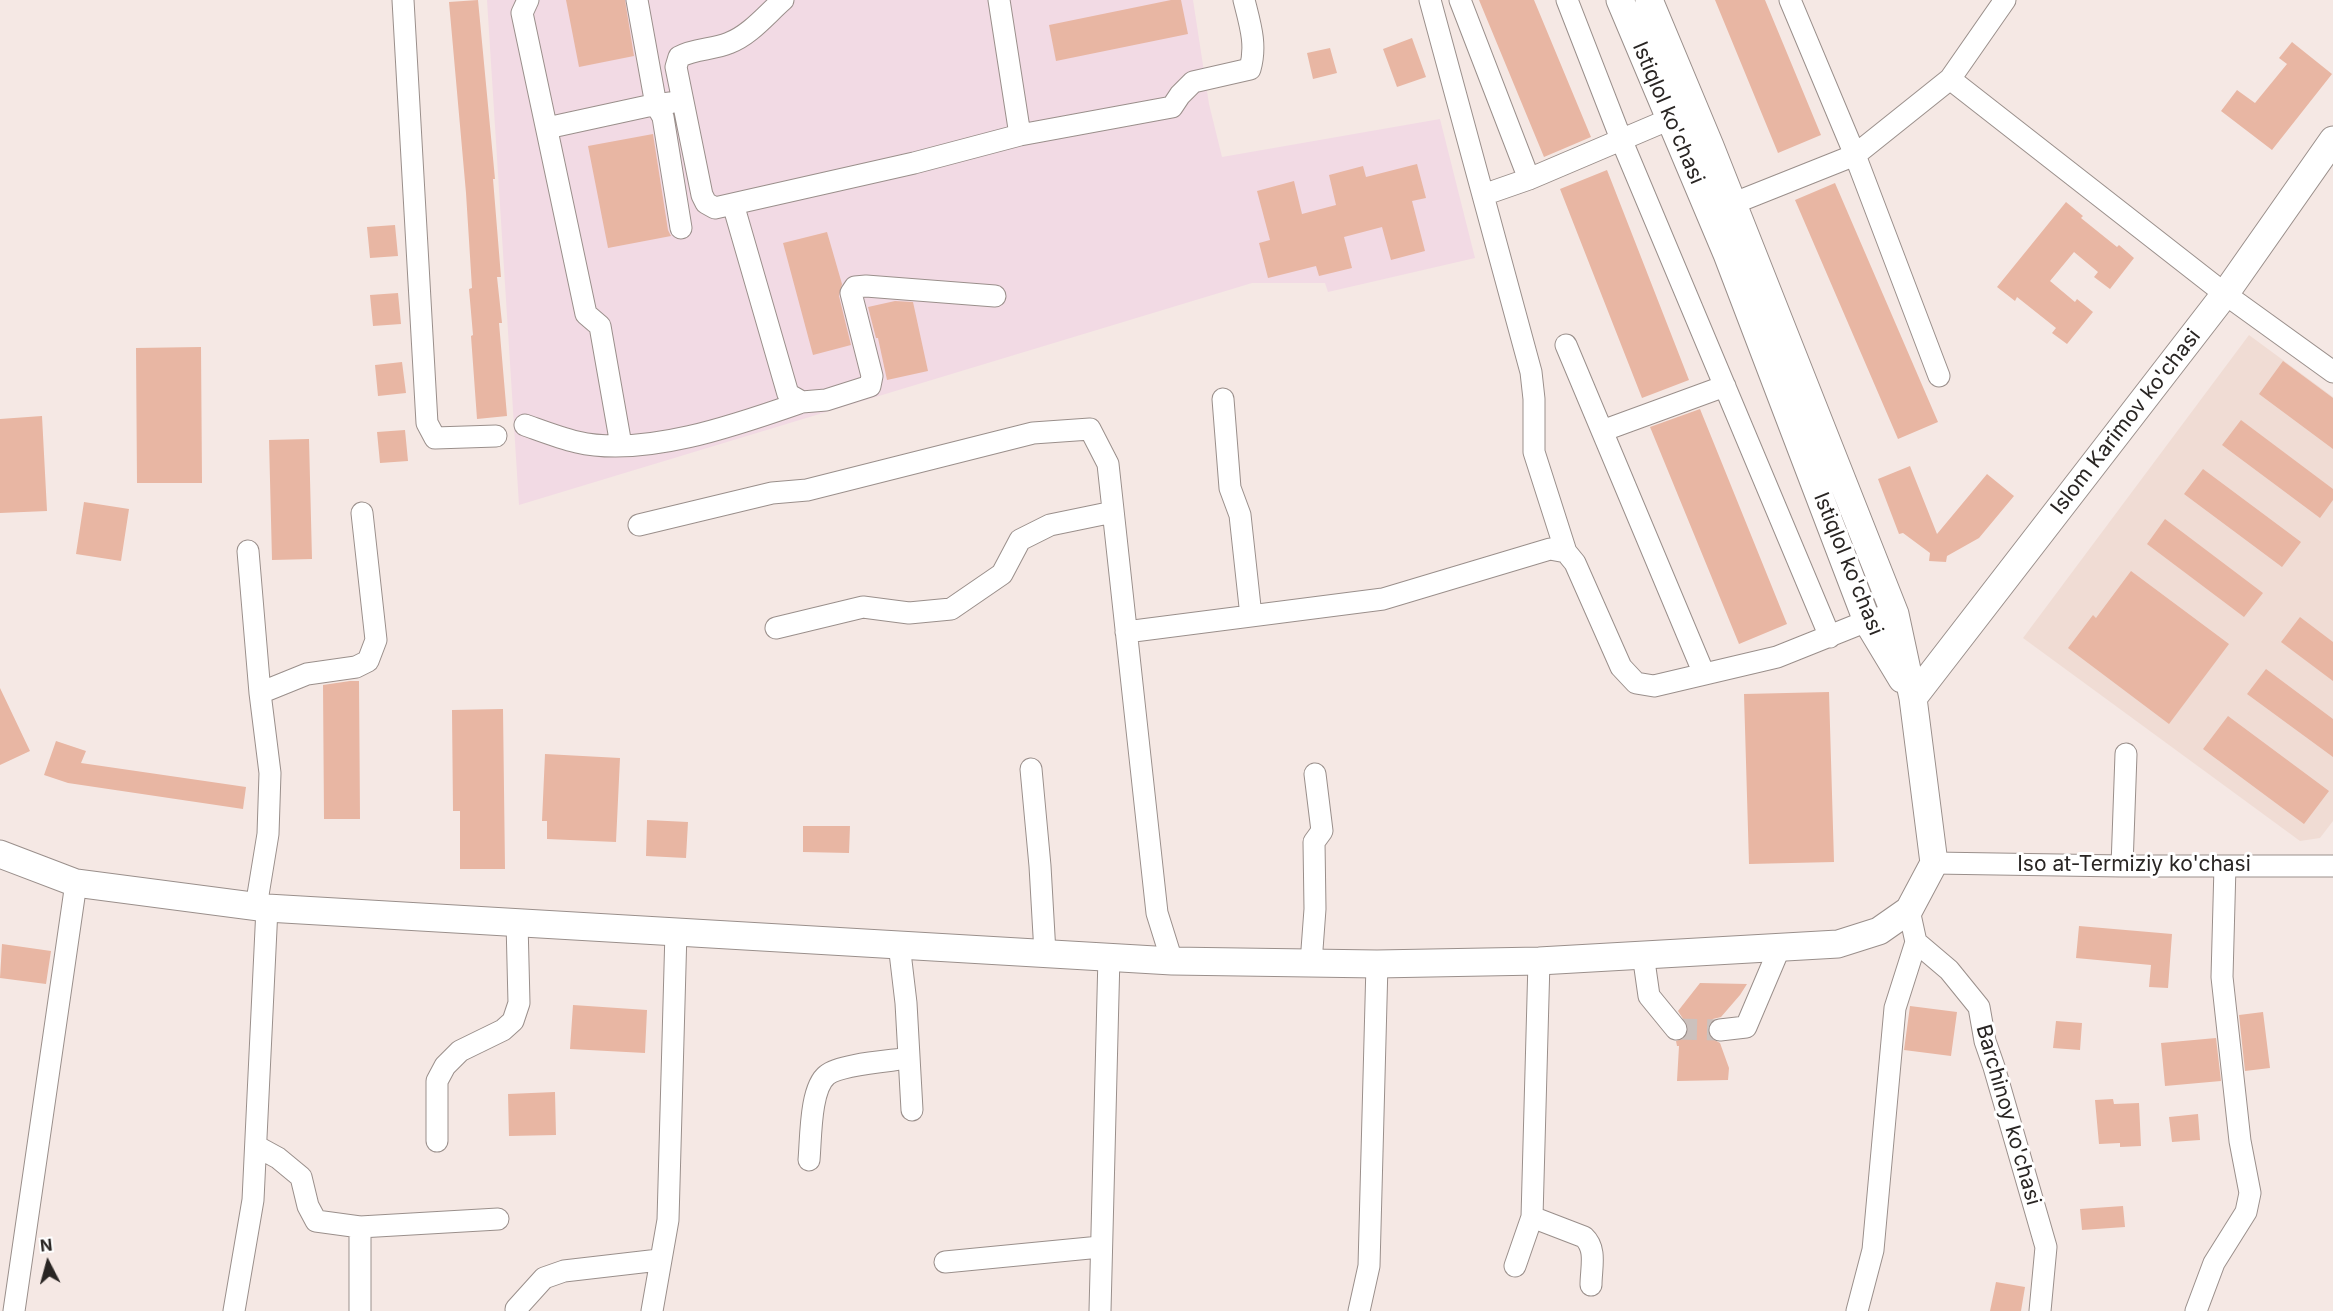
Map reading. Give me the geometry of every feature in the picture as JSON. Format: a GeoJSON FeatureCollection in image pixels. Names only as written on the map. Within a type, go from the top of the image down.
{"type":"FeatureCollection","features":[{"type":"Feature","properties":{"kind":"main road","name":"Istiqlol ko'chasi"},"geometry":{"type":"LineString","coordinates":[[1620,0],[1727,254],[1867,621],[1913,698]]}},
{"type":"Feature","properties":{"kind":"main road","name":"Istiqlol ko'chasi"},"geometry":{"type":"LineString","coordinates":[[1649,0],[1895,614],[1913,698]]}},
{"type":"Feature","properties":{"kind":"main road","name":"Islom Karimov ko'chasi"},"geometry":{"type":"LineString","coordinates":[[1913,698],[2225,294],[2333,140]]}},
{"type":"Feature","properties":{"kind":"main road"},"geometry":{"type":"LineString","coordinates":[[0,854],[76,883],[261,907],[1172,961],[1377,964],[1539,961],[1838,944],[1879,932],[1909,910],[1934,862],[1913,698]]}},
{"type":"Feature","properties":{"kind":"street"},"geometry":{"type":"LineString","coordinates":[[403,0],[427,423],[435,438],[496,436]]}},
{"type":"Feature","properties":{"kind":"street"},"geometry":{"type":"LineString","coordinates":[[528,0],[522,13],[586,314],[600,326],[621,445]]}},
{"type":"Feature","properties":{"kind":"street"},"geometry":{"type":"LineString","coordinates":[[637,0],[656,105],[663,117],[681,228]]}},
{"type":"Feature","properties":{"kind":"street"},"geometry":{"type":"LineString","coordinates":[[783,0],[746,34],[728,44],[688,52],[680,57],[676,67],[702,195],[706,203],[715,208],[914,163],[1020,135],[1172,107],[1193,82],[1250,69],[1254,57],[1254,41],[1244,0]]}},
{"type":"Feature","properties":{"kind":"street"},"geometry":{"type":"LineString","coordinates":[[999,0],[1020,135]]}},
{"type":"Feature","properties":{"kind":"street"},"geometry":{"type":"LineString","coordinates":[[1430,0],[1531,372],[1534,399],[1534,452],[1566,552],[1575,563],[1622,667],[1636,683],[1654,686],[1776,657],[1867,621],[1895,614]]}},
{"type":"Feature","properties":{"kind":"street"},"geometry":{"type":"LineString","coordinates":[[1460,0],[1529,178]]}},
{"type":"Feature","properties":{"kind":"street"},"geometry":{"type":"LineString","coordinates":[[1567,0],[1622,139],[1830,637]]}},
{"type":"Feature","properties":{"kind":"street"},"geometry":{"type":"LineString","coordinates":[[1790,0],[1855,154],[1939,375]]}},
{"type":"Feature","properties":{"kind":"street"},"geometry":{"type":"LineString","coordinates":[[1732,204],[1855,154],[1950,79],[2005,0]]}},
{"type":"Feature","properties":{"kind":"street"},"geometry":{"type":"LineString","coordinates":[[1950,79],[2225,294],[2333,372]]}},
{"type":"Feature","properties":{"kind":"street"},"geometry":{"type":"LineString","coordinates":[[547,128],[656,105],[683,102]]}},
{"type":"Feature","properties":{"kind":"street"},"geometry":{"type":"LineString","coordinates":[[1484,195],[1670,119]]}},
{"type":"Feature","properties":{"kind":"street"},"geometry":{"type":"LineString","coordinates":[[733,204],[788,394],[802,402]]}},
{"type":"Feature","properties":{"kind":"street"},"geometry":{"type":"LineString","coordinates":[[525,425],[579,443],[621,445],[678,441],[802,402],[826,400],[870,386],[872,376],[851,293],[855,287],[995,296]]}},
{"type":"Feature","properties":{"kind":"street"},"geometry":{"type":"LineString","coordinates":[[1566,345],[1704,674]]}},
{"type":"Feature","properties":{"kind":"street"},"geometry":{"type":"LineString","coordinates":[[1602,431],[1725,386]]}},
{"type":"Feature","properties":{"kind":"street"},"geometry":{"type":"LineString","coordinates":[[1223,399],[1230,488],[1240,515],[1251,616]]}},
{"type":"Feature","properties":{"kind":"street"},"geometry":{"type":"LineString","coordinates":[[639,525],[772,493],[807,490],[1033,433],[1090,429],[1108,464],[1157,913],[1172,961]]}},
{"type":"Feature","properties":{"kind":"street"},"geometry":{"type":"LineString","coordinates":[[776,628],[863,607],[909,614],[951,609],[1002,574],[1020,540],[1050,525],[1113,512]]}},
{"type":"Feature","properties":{"kind":"street"},"geometry":{"type":"LineString","coordinates":[[260,693],[307,674],[356,666],[368,661],[376,640],[362,513]]}},
{"type":"Feature","properties":{"kind":"street"},"geometry":{"type":"LineString","coordinates":[[1126,632],[1383,598],[1550,549],[1566,552]]}},
{"type":"Feature","properties":{"kind":"street"},"geometry":{"type":"LineString","coordinates":[[234,1311],[253,1200],[261,907],[268,834],[270,773],[260,693],[248,551]]}},
{"type":"Feature","properties":{"kind":"street"},"geometry":{"type":"LineString","coordinates":[[2122,866],[2126,754]]}},
{"type":"Feature","properties":{"kind":"street"},"geometry":{"type":"LineString","coordinates":[[1031,769],[1045,952]]}},
{"type":"Feature","properties":{"kind":"street"},"geometry":{"type":"LineString","coordinates":[[1311,963],[1316,909],[1314,842],[1322,831],[1315,774]]}},
{"type":"Feature","properties":{"kind":"street","name":"Iso at-Termiziy ko'chasi"},"geometry":{"type":"LineString","coordinates":[[1934,862],[2122,866],[2333,866]]}},
{"type":"Feature","properties":{"kind":"street"},"geometry":{"type":"LineString","coordinates":[[2196,1311],[2214,1263],[2246,1212],[2250,1193],[2240,1141],[2222,977],[2225,866]]}},
{"type":"Feature","properties":{"kind":"street"},"geometry":{"type":"LineString","coordinates":[[14,1311],[76,883]]}},
{"type":"Feature","properties":{"kind":"street"},"geometry":{"type":"LineString","coordinates":[[1857,1311],[1873,1250],[1895,1008],[1916,942],[1909,910]]}},
{"type":"Feature","properties":{"kind":"street"},"geometry":{"type":"LineString","coordinates":[[437,1141],[437,1082],[445,1066],[459,1051],[503,1030],[513,1021],[519,1003],[517,922]]}},
{"type":"Feature","properties":{"kind":"street"},"geometry":{"type":"LineString","coordinates":[[652,1311],[659,1260],[668,1220],[676,931]]}},
{"type":"Feature","properties":{"kind":"street","name":"Barchinoy ko'chasi"},"geometry":{"type":"LineString","coordinates":[[1916,942],[1949,970],[1979,1006],[1984,1041],[2046,1247],[2040,1311]]}},
{"type":"Feature","properties":{"kind":"street"},"geometry":{"type":"LineString","coordinates":[[899,944],[906,1002],[912,1110]]}},
{"type":"Feature","properties":{"kind":"street"},"geometry":{"type":"LineString","coordinates":[[1720,1030],[1746,1027],[1780,947]]}},
{"type":"Feature","properties":{"kind":"street"},"geometry":{"type":"LineString","coordinates":[[1643,954],[1649,996],[1676,1029]]}},
{"type":"Feature","properties":{"kind":"street"},"geometry":{"type":"LineString","coordinates":[[1100,1311],[1109,956]]}},
{"type":"Feature","properties":{"kind":"street"},"geometry":{"type":"LineString","coordinates":[[1515,1266],[1532,1217],[1539,961]]}},
{"type":"Feature","properties":{"kind":"street"},"geometry":{"type":"LineString","coordinates":[[1359,1311],[1369,1266],[1377,964]]}},
{"type":"Feature","properties":{"kind":"street"},"geometry":{"type":"LineString","coordinates":[[809,1160],[816,1092],[827,1075],[841,1068],[909,1058]]}},
{"type":"Feature","properties":{"kind":"street"},"geometry":{"type":"LineString","coordinates":[[256,1146],[278,1158],[301,1177],[308,1206],[316,1221],[360,1227],[498,1219]]}},
{"type":"Feature","properties":{"kind":"street"},"geometry":{"type":"LineString","coordinates":[[1532,1217],[1584,1237],[1590,1243],[1591,1285]]}},
{"type":"Feature","properties":{"kind":"street"},"geometry":{"type":"LineString","coordinates":[[360,1227],[360,1311]]}},
{"type":"Feature","properties":{"kind":"street"},"geometry":{"type":"LineString","coordinates":[[945,1262],[1100,1247]]}},
{"type":"Feature","properties":{"kind":"street"},"geometry":{"type":"LineString","coordinates":[[516,1309],[544,1278],[564,1271],[659,1260]]}},
{"type":"Feature","properties":{"kind":"shaded area"},"geometry":{"type":"Polygon","coordinates":[[[487,0],[1193,0],[1209,104],[1222,157],[1440,119],[1475,258],[1328,292],[1325,283],[1252,283],[519,505],[487,0]]]}},
{"type":"Feature","properties":{"kind":"shaded area"},"geometry":{"type":"Polygon","coordinates":[[[2249,335],[2333,397],[2333,821],[2320,838],[2300,841],[2023,638],[2249,335]]]}},
{"type":"Feature","properties":{"kind":"building"},"geometry":{"type":"Polygon","coordinates":[[[478,0],[495,179],[493,179],[501,277],[497,277],[502,323],[499,323],[507,416],[477,419],[471,336],[473,335],[469,289],[472,288],[466,193],[449,2],[478,0]]]}},
{"type":"Feature","properties":{"kind":"building"},"geometry":{"type":"Polygon","coordinates":[[[566,0],[625,0],[634,56],[579,67],[566,0]]]}},
{"type":"Feature","properties":{"kind":"building"},"geometry":{"type":"Polygon","coordinates":[[[1171,0],[1181,0],[1188,34],[1056,61],[1049,25],[1171,0]]]}},
{"type":"Feature","properties":{"kind":"building"},"geometry":{"type":"Polygon","coordinates":[[[1479,0],[1534,0],[1591,137],[1544,157],[1479,0]]]}},
{"type":"Feature","properties":{"kind":"building"},"geometry":{"type":"Polygon","coordinates":[[[1715,0],[1765,0],[1821,135],[1778,153],[1715,0]]]}},
{"type":"Feature","properties":{"kind":"building"},"geometry":{"type":"Polygon","coordinates":[[[1412,38],[1426,77],[1397,87],[1383,49],[1412,38]]]}},
{"type":"Feature","properties":{"kind":"building"},"geometry":{"type":"Polygon","coordinates":[[[2292,42],[2332,74],[2272,150],[2221,111],[2237,90],[2255,103],[2287,64],[2279,58],[2292,42]]]}},
{"type":"Feature","properties":{"kind":"building"},"geometry":{"type":"Polygon","coordinates":[[[1330,48],[1337,73],[1313,79],[1307,53],[1330,48]]]}},
{"type":"Feature","properties":{"kind":"building"},"geometry":{"type":"Polygon","coordinates":[[[653,134],[668,230],[671,236],[608,248],[588,146],[653,134]]]}},
{"type":"Feature","properties":{"kind":"building"},"geometry":{"type":"Polygon","coordinates":[[[1417,164],[1426,198],[1412,201],[1425,251],[1391,260],[1382,227],[1344,237],[1352,268],[1319,276],[1316,266],[1268,278],[1259,243],[1270,240],[1257,191],[1294,181],[1302,214],[1336,205],[1329,175],[1363,166],[1366,177],[1417,164]]]}},
{"type":"Feature","properties":{"kind":"building"},"geometry":{"type":"Polygon","coordinates":[[[1607,170],[1689,380],[1642,398],[1560,189],[1607,170]]]}},
{"type":"Feature","properties":{"kind":"building"},"geometry":{"type":"Polygon","coordinates":[[[1835,183],[1938,422],[1898,439],[1795,200],[1835,183]]]}},
{"type":"Feature","properties":{"kind":"building"},"geometry":{"type":"Polygon","coordinates":[[[2066,202],[2083,216],[2081,218],[2134,258],[2110,289],[2094,277],[2098,272],[2074,252],[2050,281],[2075,302],[2077,299],[2093,312],[2067,344],[2052,333],[2056,328],[2017,297],[2015,301],[1997,287],[2066,202]]]}},
{"type":"Feature","properties":{"kind":"building"},"geometry":{"type":"Polygon","coordinates":[[[395,225],[398,256],[370,258],[367,227],[395,225]]]}},
{"type":"Feature","properties":{"kind":"building"},"geometry":{"type":"Polygon","coordinates":[[[827,232],[842,284],[839,296],[851,345],[813,355],[783,243],[827,232]]]}},
{"type":"Feature","properties":{"kind":"building"},"geometry":{"type":"Polygon","coordinates":[[[398,293],[401,324],[373,326],[370,295],[398,293]]]}},
{"type":"Feature","properties":{"kind":"building"},"geometry":{"type":"Polygon","coordinates":[[[895,301],[913,302],[928,371],[887,380],[878,338],[876,338],[868,307],[895,301]]]}},
{"type":"Feature","properties":{"kind":"building"},"geometry":{"type":"Polygon","coordinates":[[[201,347],[202,483],[137,483],[136,348],[201,347]]]}},
{"type":"Feature","properties":{"kind":"building"},"geometry":{"type":"Polygon","coordinates":[[[2283,361],[2333,398],[2333,449],[2259,394],[2283,361]]]}},
{"type":"Feature","properties":{"kind":"building"},"geometry":{"type":"Polygon","coordinates":[[[402,362],[406,393],[378,396],[375,365],[402,362]]]}},
{"type":"Feature","properties":{"kind":"building"},"geometry":{"type":"Polygon","coordinates":[[[1700,409],[1787,624],[1739,644],[1650,427],[1700,409]]]}},
{"type":"Feature","properties":{"kind":"building"},"geometry":{"type":"Polygon","coordinates":[[[42,416],[47,511],[0,513],[0,419],[42,416]]]}},
{"type":"Feature","properties":{"kind":"building"},"geometry":{"type":"Polygon","coordinates":[[[2241,420],[2333,489],[2333,500],[2320,518],[2222,445],[2241,420]]]}},
{"type":"Feature","properties":{"kind":"building"},"geometry":{"type":"Polygon","coordinates":[[[405,430],[408,461],[380,463],[377,432],[405,430]]]}},
{"type":"Feature","properties":{"kind":"building"},"geometry":{"type":"Polygon","coordinates":[[[309,439],[312,559],[272,560],[269,440],[309,439]]]}},
{"type":"Feature","properties":{"kind":"building"},"geometry":{"type":"Polygon","coordinates":[[[1910,466],[1937,534],[1987,474],[2014,496],[1979,538],[1947,556],[1946,562],[1929,561],[1930,553],[1903,533],[1899,534],[1878,479],[1910,466]]]}},
{"type":"Feature","properties":{"kind":"building"},"geometry":{"type":"Polygon","coordinates":[[[2203,469],[2301,542],[2282,567],[2184,494],[2203,469]]]}},
{"type":"Feature","properties":{"kind":"building"},"geometry":{"type":"Polygon","coordinates":[[[84,502],[129,509],[121,561],[76,554],[84,502]]]}},
{"type":"Feature","properties":{"kind":"building"},"geometry":{"type":"Polygon","coordinates":[[[2165,519],[2263,593],[2244,617],[2147,544],[2165,519]]]}},
{"type":"Feature","properties":{"kind":"building"},"geometry":{"type":"Polygon","coordinates":[[[2131,571],[2229,644],[2169,724],[2068,648],[2093,615],[2096,618],[2131,571]]]}},
{"type":"Feature","properties":{"kind":"building"},"geometry":{"type":"Polygon","coordinates":[[[2300,617],[2333,642],[2333,681],[2281,642],[2300,617]]]}},
{"type":"Feature","properties":{"kind":"building"},"geometry":{"type":"Polygon","coordinates":[[[2266,669],[2333,719],[2333,757],[2247,694],[2266,669]]]}},
{"type":"Feature","properties":{"kind":"building"},"geometry":{"type":"Polygon","coordinates":[[[359,681],[360,819],[324,819],[323,685],[359,681]]]}},
{"type":"Feature","properties":{"kind":"building"},"geometry":{"type":"Polygon","coordinates":[[[0,688],[30,751],[0,765],[0,688]]]}},
{"type":"Feature","properties":{"kind":"building"},"geometry":{"type":"Polygon","coordinates":[[[1829,692],[1834,862],[1749,864],[1744,694],[1829,692]]]}},
{"type":"Feature","properties":{"kind":"building"},"geometry":{"type":"Polygon","coordinates":[[[503,709],[505,869],[460,869],[460,811],[453,811],[452,710],[503,709]]]}},
{"type":"Feature","properties":{"kind":"building"},"geometry":{"type":"Polygon","coordinates":[[[2228,716],[2329,791],[2304,824],[2203,749],[2228,716]]]}},
{"type":"Feature","properties":{"kind":"building"},"geometry":{"type":"Polygon","coordinates":[[[56,741],[86,751],[81,763],[246,787],[243,809],[68,783],[44,775],[56,741]]]}},
{"type":"Feature","properties":{"kind":"building"},"geometry":{"type":"Polygon","coordinates":[[[545,754],[620,758],[616,842],[547,839],[547,821],[542,821],[545,754]]]}},
{"type":"Feature","properties":{"kind":"building"},"geometry":{"type":"Polygon","coordinates":[[[647,820],[688,822],[686,858],[646,856],[647,820]]]}},
{"type":"Feature","properties":{"kind":"building"},"geometry":{"type":"Polygon","coordinates":[[[803,826],[850,826],[849,853],[803,852],[803,826]]]}},
{"type":"Feature","properties":{"kind":"building"},"geometry":{"type":"Polygon","coordinates":[[[2079,926],[2172,934],[2168,988],[2149,987],[2151,965],[2076,958],[2079,926]]]}},
{"type":"Feature","properties":{"kind":"building"},"geometry":{"type":"Polygon","coordinates":[[[2,944],[51,951],[46,984],[0,978],[2,944]]]}},
{"type":"Feature","properties":{"kind":"building"},"geometry":{"type":"Polygon","coordinates":[[[1700,983],[1747,984],[1721,1017],[1713,1019],[1708,1026],[1709,1037],[1720,1043],[1729,1068],[1728,1080],[1677,1081],[1679,1046],[1676,1041],[1684,1038],[1689,1028],[1678,1011],[1700,983]]]}},
{"type":"Feature","properties":{"kind":"building"},"geometry":{"type":"Polygon","coordinates":[[[573,1005],[647,1010],[645,1053],[570,1049],[573,1005]]]}},
{"type":"Feature","properties":{"kind":"building"},"geometry":{"type":"Polygon","coordinates":[[[1910,1006],[1957,1012],[1951,1056],[1904,1050],[1910,1006]]]}},
{"type":"Feature","properties":{"kind":"building"},"geometry":{"type":"Polygon","coordinates":[[[2263,1012],[2270,1068],[2245,1071],[2239,1015],[2263,1012]]]}},
{"type":"Feature","properties":{"kind":"building"},"geometry":{"type":"Polygon","coordinates":[[[2056,1021],[2082,1023],[2080,1050],[2053,1048],[2056,1021]]]}},
{"type":"Feature","properties":{"kind":"building"},"geometry":{"type":"Polygon","coordinates":[[[2216,1038],[2221,1081],[2165,1086],[2161,1043],[2216,1038]]]}},
{"type":"Feature","properties":{"kind":"building"},"geometry":{"type":"Polygon","coordinates":[[[555,1092],[556,1135],[509,1136],[508,1094],[555,1092]]]}},
{"type":"Feature","properties":{"kind":"building"},"geometry":{"type":"Polygon","coordinates":[[[2113,1099],[2114,1104],[2139,1103],[2141,1146],[2120,1147],[2120,1143],[2099,1144],[2095,1100],[2113,1099]]]}},
{"type":"Feature","properties":{"kind":"building"},"geometry":{"type":"Polygon","coordinates":[[[2198,1114],[2200,1140],[2172,1142],[2169,1117],[2198,1114]]]}},
{"type":"Feature","properties":{"kind":"building"},"geometry":{"type":"Polygon","coordinates":[[[2123,1206],[2125,1227],[2082,1230],[2080,1209],[2123,1206]]]}},
{"type":"Feature","properties":{"kind":"building"},"geometry":{"type":"Polygon","coordinates":[[[1996,1282],[2025,1287],[2021,1311],[1990,1311],[1996,1282]]]}},
{"type":"Feature","properties":{"kind":"tunnel"},"geometry":{"type":"LineString","coordinates":[[1676,1029],[1720,1030]]}}]}
